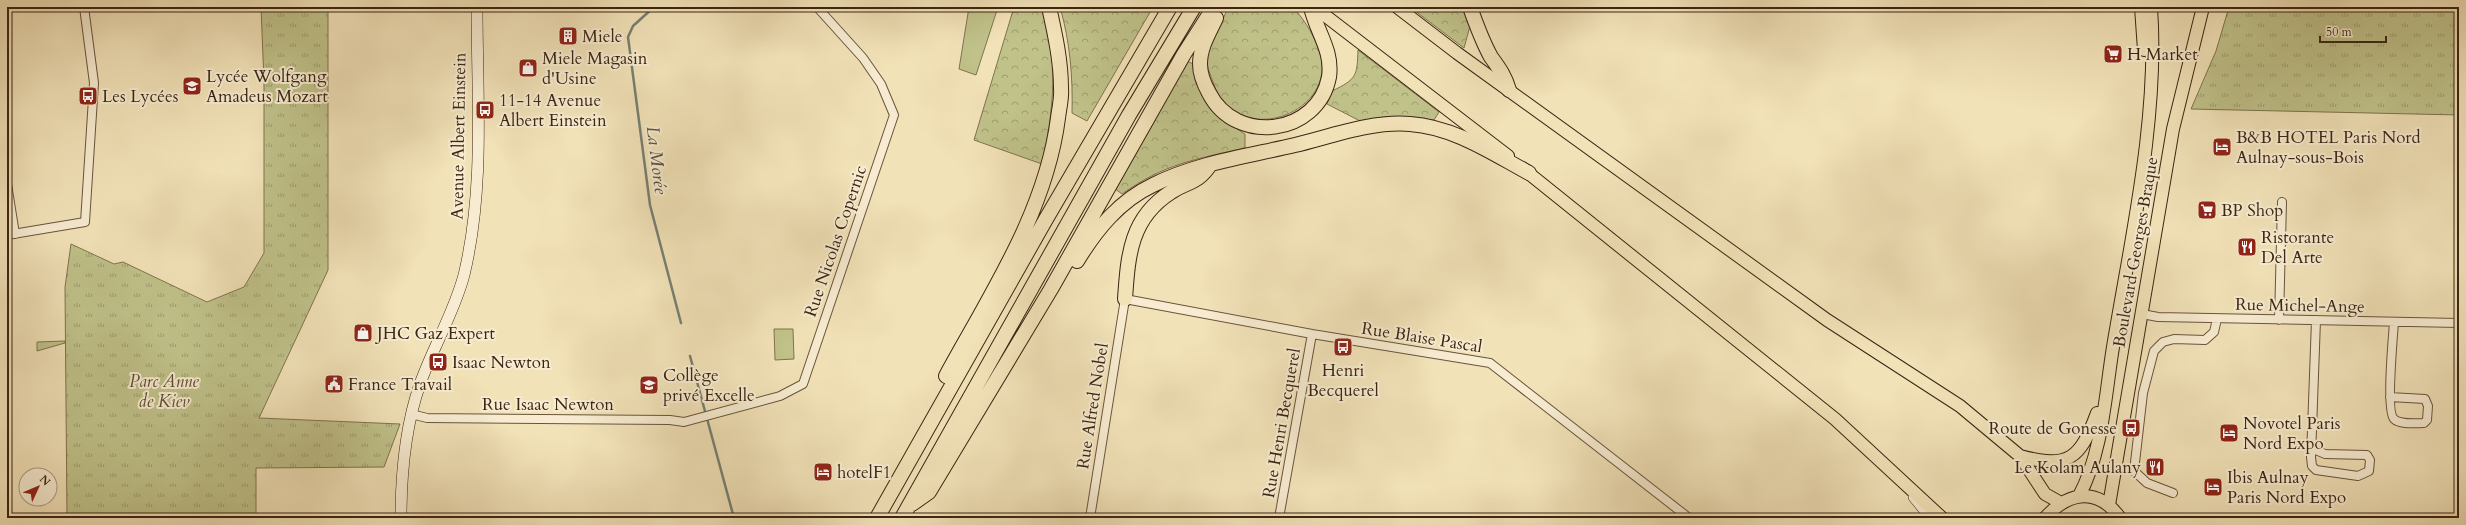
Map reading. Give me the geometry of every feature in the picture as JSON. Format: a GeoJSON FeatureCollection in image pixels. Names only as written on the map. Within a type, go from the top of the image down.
{"type":"FeatureCollection","features":[{"type":"Feature","properties":{"kind":"highway"},"geometry":{"type":"LineString","coordinates":[[932,419],[931,402],[1028,220],[1043,184],[1055,138],[1062,89],[1057,41],[1049,7]]}},
{"type":"Feature","properties":{"kind":"highway"},"geometry":{"type":"LineString","coordinates":[[877,518],[1046,218],[1170,7]]}},
{"type":"Feature","properties":{"kind":"highway"},"geometry":{"type":"LineString","coordinates":[[906,512],[1125,122],[1194,7]]}},
{"type":"Feature","properties":{"kind":"highway"},"geometry":{"type":"LineString","coordinates":[[906,512],[929,492],[1051,289],[1180,61],[1214,7]]}},
{"type":"Feature","properties":{"kind":"highway"},"geometry":{"type":"LineString","coordinates":[[1214,7],[1217,17],[1203,44],[1200,64],[1204,84],[1214,103],[1230,119],[1249,127],[1269,128],[1292,122],[1310,109],[1325,87],[1330,59],[1324,38],[1314,20],[1312,7]]}},
{"type":"Feature","properties":{"kind":"highway"},"geometry":{"type":"LineString","coordinates":[[1470,7],[1477,29],[1491,56],[1506,77],[1509,90]]}},
{"type":"Feature","properties":{"kind":"highway"},"geometry":{"type":"LineString","coordinates":[[1051,289],[1068,274],[1102,224],[1122,205],[1152,185],[1210,165],[1375,126],[1410,124],[1441,130],[1460,136],[1529,173]]}},
{"type":"Feature","properties":{"kind":"highway"},"geometry":{"type":"LineString","coordinates":[[1125,299],[1129,252],[1139,224],[1158,201],[1172,191],[1200,179],[1210,165]]}},
{"type":"Feature","properties":{"kind":"main road"},"geometry":{"type":"LineString","coordinates":[[1312,7],[1529,173],[1836,419],[1942,518]]}},
{"type":"Feature","properties":{"kind":"main road"},"geometry":{"type":"LineString","coordinates":[[1396,7],[1827,320],[1960,406],[2020,456],[2045,494],[2061,503]]}},
{"type":"Feature","properties":{"kind":"main road"},"geometry":{"type":"LineString","coordinates":[[2142,7],[2144,72],[2142,114],[2146,132]]}},
{"type":"Feature","properties":{"kind":"main road","name":"Boulevard Georges Braque"},"geometry":{"type":"LineString","coordinates":[[2079,496],[2085,484],[2098,446],[2137,206],[2146,132],[2151,71],[2152,7]]}},
{"type":"Feature","properties":{"kind":"main road","name":"Boulevard Georges Braque"},"geometry":{"type":"LineString","coordinates":[[2109,505],[2173,129],[2203,7]]}},
{"type":"Feature","properties":{"kind":"main road"},"geometry":{"type":"LineString","coordinates":[[2020,456],[2048,462],[2061,461],[2075,453],[2087,440],[2106,390]]}},
{"type":"Feature","properties":{"kind":"main road"},"geometry":{"type":"LineString","coordinates":[[2045,518],[2061,503],[2079,496],[2090,496],[2109,505],[2120,518]]}},
{"type":"Feature","properties":{"kind":"street"},"geometry":{"type":"LineString","coordinates":[[7,184],[11,234],[85,222],[94,83],[84,7]]}},
{"type":"Feature","properties":{"kind":"street","name":"Avenue Albert Einstein"},"geometry":{"type":"LineString","coordinates":[[401,518],[401,474],[412,414],[420,384],[457,295],[472,232],[477,183],[477,7]]}},
{"type":"Feature","properties":{"kind":"street","name":"Rue Nicolas Copernic"},"geometry":{"type":"LineString","coordinates":[[684,422],[780,396],[803,384],[894,115],[881,84],[863,58],[817,7]]}},
{"type":"Feature","properties":{"kind":"street"},"geometry":{"type":"LineString","coordinates":[[2279,320],[2282,202]]}},
{"type":"Feature","properties":{"kind":"street","name":"Rue Blaise Pascal"},"geometry":{"type":"LineString","coordinates":[[1125,299],[1312,334],[1490,364],[1688,518]]}},
{"type":"Feature","properties":{"kind":"street","name":"Rue Alfred Nobel"},"geometry":{"type":"LineString","coordinates":[[1090,518],[1125,299]]}},
{"type":"Feature","properties":{"kind":"street","name":"Rue Michel-Ange"},"geometry":{"type":"LineString","coordinates":[[2142,314],[2158,317],[2459,324]]}},
{"type":"Feature","properties":{"kind":"street"},"geometry":{"type":"LineString","coordinates":[[2173,493],[2147,483],[2134,470],[2143,393],[2151,358],[2159,346],[2168,340],[2205,340],[2214,332],[2217,318]]}},
{"type":"Feature","properties":{"kind":"street"},"geometry":{"type":"LineString","coordinates":[[2311,448],[2325,454],[2367,455],[2371,465],[2369,472],[2358,476],[2316,470],[2312,466],[2311,448],[2316,320]]}},
{"type":"Feature","properties":{"kind":"street"},"geometry":{"type":"LineString","coordinates":[[2390,398],[2425,399],[2428,406],[2428,420],[2424,423],[2395,420],[2390,413],[2390,398],[2394,322]]}},
{"type":"Feature","properties":{"kind":"street","name":"Rue Henri Becquerel"},"geometry":{"type":"LineString","coordinates":[[1279,518],[1312,334]]}},
{"type":"Feature","properties":{"kind":"street","name":"Rue Isaac Newton"},"geometry":{"type":"LineString","coordinates":[[412,414],[428,418],[670,420],[684,422]]}},
{"type":"Feature","properties":{"kind":"street"},"geometry":{"type":"LineString","coordinates":[[1900,479],[1931,518]]}},
{"type":"Feature","properties":{"kind":"green space","name":"Parc Anne de Kiev"},"geometry":{"type":"Polygon","coordinates":[[[261,7],[328,7],[328,270],[259,418],[400,424],[384,467],[256,468],[256,518],[67,518],[65,287],[71,244],[114,264],[123,262],[207,302],[244,287],[264,253],[264,82],[261,7]]]}},
{"type":"Feature","properties":{"kind":"green space"},"geometry":{"type":"Polygon","coordinates":[[[969,7],[998,7],[976,75],[959,69],[969,7]]]}},
{"type":"Feature","properties":{"kind":"green space"},"geometry":{"type":"Polygon","coordinates":[[[1014,7],[1041,7],[1051,44],[1053,64],[1052,105],[1042,164],[974,140],[1014,7]]]}},
{"type":"Feature","properties":{"kind":"green space"},"geometry":{"type":"Polygon","coordinates":[[[1060,7],[1115,9],[1153,7],[1087,121],[1072,113],[1070,60],[1060,7]]]}},
{"type":"Feature","properties":{"kind":"green space"},"geometry":{"type":"Polygon","coordinates":[[[1228,7],[1293,7],[1302,18],[1310,30],[1319,50],[1321,57],[1321,78],[1313,95],[1298,108],[1280,117],[1260,119],[1241,115],[1224,103],[1213,82],[1207,64],[1207,57],[1209,49],[1228,7]]]}},
{"type":"Feature","properties":{"kind":"green space"},"geometry":{"type":"Polygon","coordinates":[[[1410,7],[1465,7],[1470,26],[1464,48],[1410,7]]]}},
{"type":"Feature","properties":{"kind":"green space"},"geometry":{"type":"Polygon","coordinates":[[[2229,7],[2459,7],[2459,115],[2191,109],[2216,51],[2229,7]]]}},
{"type":"Feature","properties":{"kind":"green space"},"geometry":{"type":"Polygon","coordinates":[[[1358,50],[1439,112],[1434,120],[1385,117],[1362,122],[1327,104],[1332,91],[1351,80],[1354,76],[1357,66],[1358,50]]]}},
{"type":"Feature","properties":{"kind":"green space"},"geometry":{"type":"Polygon","coordinates":[[[1187,61],[1193,64],[1200,88],[1210,105],[1225,120],[1245,134],[1245,148],[1196,159],[1166,169],[1137,184],[1122,194],[1114,188],[1187,61]]]}},
{"type":"Feature","properties":{"kind":"green space"},"geometry":{"type":"Polygon","coordinates":[[[774,329],[793,329],[794,359],[775,360],[774,329]]]}},
{"type":"Feature","properties":{"kind":"green space"},"geometry":{"type":"Polygon","coordinates":[[[65,341],[65,343],[37,351],[37,342],[65,341]]]}},
{"type":"Feature","properties":{"kind":"waterway","name":"La Morée"},"geometry":{"type":"LineString","coordinates":[[654,7],[633,26],[628,37],[650,205],[681,323]]}},
{"type":"Feature","properties":{"kind":"waterway","name":"La Morée"},"geometry":{"type":"LineString","coordinates":[[690,356],[734,518]]}},
{"type":"Feature","properties":{"kind":"place","name":"Miele"},"geometry":{"type":"Point","coordinates":[568,36]}},
{"type":"Feature","properties":{"kind":"place","name":"H Market"},"geometry":{"type":"Point","coordinates":[2113,54]}},
{"type":"Feature","properties":{"kind":"place","name":"Miele Magasin d'Usine"},"geometry":{"type":"Point","coordinates":[528,68]}},
{"type":"Feature","properties":{"kind":"place","name":"Lycée Wolfgang Amadeus Mozart"},"geometry":{"type":"Point","coordinates":[192,86]}},
{"type":"Feature","properties":{"kind":"place","name":"Les Lycées"},"geometry":{"type":"Point","coordinates":[88,96]}},
{"type":"Feature","properties":{"kind":"place","name":"11-14 Avenue Albert Einstein"},"geometry":{"type":"Point","coordinates":[485,110]}},
{"type":"Feature","properties":{"kind":"place","name":"B&B HOTEL Paris Nord Aulnay-sous-Bois"},"geometry":{"type":"Point","coordinates":[2222,147]}},
{"type":"Feature","properties":{"kind":"place","name":"BP Shop"},"geometry":{"type":"Point","coordinates":[2207,210]}},
{"type":"Feature","properties":{"kind":"place","name":"Ristorante Del Arte"},"geometry":{"type":"Point","coordinates":[2247,247]}},
{"type":"Feature","properties":{"kind":"place","name":"JHC Gaz Expert"},"geometry":{"type":"Point","coordinates":[363,333]}},
{"type":"Feature","properties":{"kind":"place","name":"Henri Becquerel"},"geometry":{"type":"Point","coordinates":[1343,347]}},
{"type":"Feature","properties":{"kind":"place","name":"Isaac Newton"},"geometry":{"type":"Point","coordinates":[438,362]}},
{"type":"Feature","properties":{"kind":"place","name":"France Travail"},"geometry":{"type":"Point","coordinates":[334,384]}},
{"type":"Feature","properties":{"kind":"place","name":"Collège privé Excelle"},"geometry":{"type":"Point","coordinates":[649,385]}},
{"type":"Feature","properties":{"kind":"place","name":"Route de Gonesse"},"geometry":{"type":"Point","coordinates":[2131,428]}},
{"type":"Feature","properties":{"kind":"place","name":"Novotel Paris Nord Expo"},"geometry":{"type":"Point","coordinates":[2229,433]}},
{"type":"Feature","properties":{"kind":"place","name":"Le Kolam Aulany"},"geometry":{"type":"Point","coordinates":[2155,467]}},
{"type":"Feature","properties":{"kind":"place","name":"hotelF1"},"geometry":{"type":"Point","coordinates":[823,472]}},
{"type":"Feature","properties":{"kind":"place","name":"Ibis Aulnay Paris Nord Expo"},"geometry":{"type":"Point","coordinates":[2213,487]}}]}
